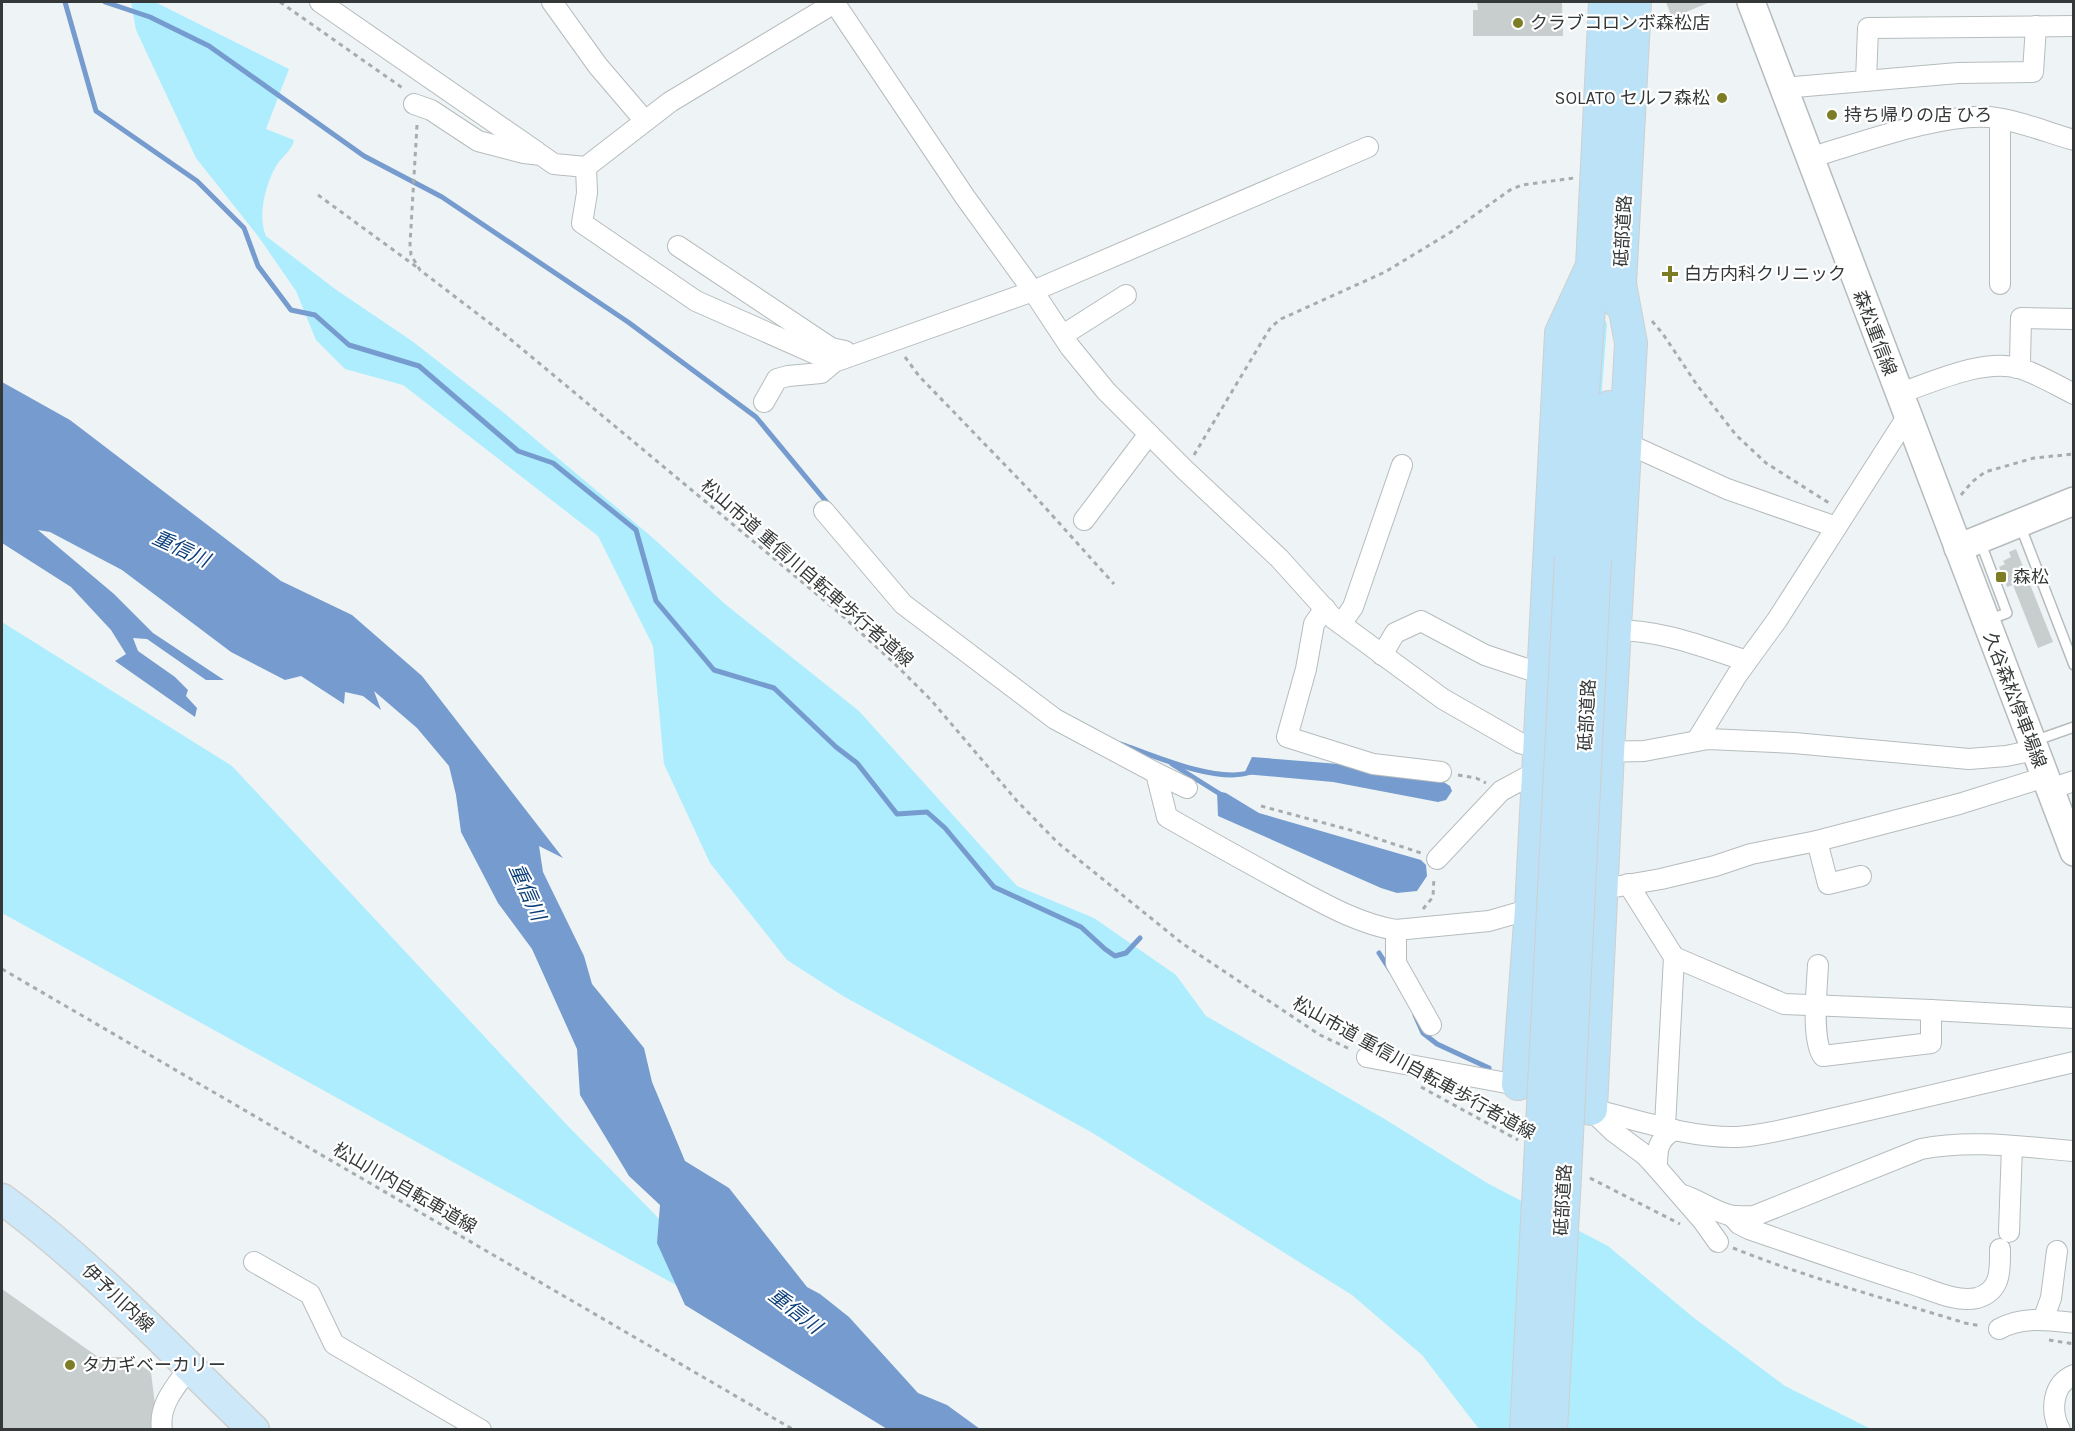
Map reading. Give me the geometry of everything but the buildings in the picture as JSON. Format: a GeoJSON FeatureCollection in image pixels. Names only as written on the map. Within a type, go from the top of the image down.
{"type":"FeatureCollection","features":[{"type":"Feature","properties":{"kind":"highway","name":"砥部道路"},"geometry":{"type":"LineString","coordinates":[[1551,1430],[1592,266],[1605,2]]}},
{"type":"Feature","properties":{"kind":"highway","name":"砥部道路"},"geometry":{"type":"LineString","coordinates":[[1526,1430],[1583,559],[1607,430],[1620,284],[1635,2]]}},
{"type":"Feature","properties":{"kind":"highway"},"geometry":{"type":"LineString","coordinates":[[1518,1084],[1531,909],[1560,333],[1592,266]]}},
{"type":"Feature","properties":{"kind":"highway"},"geometry":{"type":"LineString","coordinates":[[1591,1109],[1615,886],[1608,752],[1631,343],[1620,284]]}},
{"type":"Feature","properties":{"kind":"main road","name":"森松重信線"},"geometry":{"type":"LineString","coordinates":[[1750,2],[1945,516],[1968,543]]}},
{"type":"Feature","properties":{"kind":"main road"},"geometry":{"type":"LineString","coordinates":[[1968,543],[2073,501]]}},
{"type":"Feature","properties":{"kind":"main road","name":"久谷森松停車場線"},"geometry":{"type":"LineString","coordinates":[[1968,543],[1985,621],[2033,746],[2056,782],[2073,852]]}},
{"type":"Feature","properties":{"kind":"main road","name":"伊予川内線"},"geometry":{"type":"LineString","coordinates":[[2,1199],[134,1311],[254,1430]]}},
{"type":"Feature","properties":{"kind":"street"},"geometry":{"type":"LineString","coordinates":[[320,2],[548,159]]}},
{"type":"Feature","properties":{"kind":"street"},"geometry":{"type":"LineString","coordinates":[[552,2],[598,66],[645,121]]}},
{"type":"Feature","properties":{"kind":"street"},"geometry":{"type":"LineString","coordinates":[[586,176],[645,121],[670,102],[835,2],[965,197],[1063,336],[1107,391],[1185,470],[1279,558],[1341,624],[1453,705],[1520,743],[1538,760]]}},
{"type":"Feature","properties":{"kind":"street"},"geometry":{"type":"LineString","coordinates":[[1783,88],[1958,73],[2033,72],[2036,26]]}},
{"type":"Feature","properties":{"kind":"street"},"geometry":{"type":"LineString","coordinates":[[1866,81],[1868,28],[2073,26]]}},
{"type":"Feature","properties":{"kind":"street"},"geometry":{"type":"LineString","coordinates":[[414,104],[432,110],[478,141],[548,159],[586,176],[606,189]]}},
{"type":"Feature","properties":{"kind":"street"},"geometry":{"type":"LineString","coordinates":[[1809,158],[1943,121],[1972,118],[2000,119],[2073,140]]}},
{"type":"Feature","properties":{"kind":"street"},"geometry":{"type":"LineString","coordinates":[[2000,119],[2000,284]]}},
{"type":"Feature","properties":{"kind":"street"},"geometry":{"type":"LineString","coordinates":[[764,402],[777,379],[821,373],[834,362],[1033,291],[1368,147]]}},
{"type":"Feature","properties":{"kind":"street"},"geometry":{"type":"LineString","coordinates":[[586,176],[587,193],[582,223],[696,301],[834,362]]}},
{"type":"Feature","properties":{"kind":"street"},"geometry":{"type":"LineString","coordinates":[[678,246],[831,348],[856,354]]}},
{"type":"Feature","properties":{"kind":"street"},"geometry":{"type":"LineString","coordinates":[[1063,336],[1126,295]]}},
{"type":"Feature","properties":{"kind":"street"},"geometry":{"type":"LineString","coordinates":[[2018,368],[2021,318],[2073,319]]}},
{"type":"Feature","properties":{"kind":"street"},"geometry":{"type":"LineString","coordinates":[[1697,740],[1841,520],[1903,405],[1965,372],[2002,366],[2018,368],[2035,374],[2073,394]]}},
{"type":"Feature","properties":{"kind":"street"},"geometry":{"type":"LineString","coordinates":[[1084,520],[1149,434]]}},
{"type":"Feature","properties":{"kind":"street"},"geometry":{"type":"LineString","coordinates":[[1626,448],[1637,448],[1727,489],[1841,520]]}},
{"type":"Feature","properties":{"kind":"street"},"geometry":{"type":"LineString","coordinates":[[1341,624],[1353,607],[1402,465]]}},
{"type":"Feature","properties":{"kind":"street"},"geometry":{"type":"LineString","coordinates":[[824,511],[903,604],[1055,719],[1187,788]]}},
{"type":"Feature","properties":{"kind":"street"},"geometry":{"type":"LineString","coordinates":[[1325,608],[1314,624],[1306,669],[1287,737],[1373,764],[1441,772]]}},
{"type":"Feature","properties":{"kind":"street"},"geometry":{"type":"LineString","coordinates":[[1382,655],[1395,633],[1421,621],[1485,655],[1542,674]]}},
{"type":"Feature","properties":{"kind":"street"},"geometry":{"type":"LineString","coordinates":[[1615,630],[1642,630],[1747,661]]}},
{"type":"Feature","properties":{"kind":"street"},"geometry":{"type":"LineString","coordinates":[[1437,859],[1501,791],[1538,760],[1608,752],[1644,751],[1678,746],[1697,740],[1794,743],[1969,759],[2006,756],[2033,746]]}},
{"type":"Feature","properties":{"kind":"street"},"geometry":{"type":"LineString","coordinates":[[1156,773],[1167,817],[1324,904],[1382,927],[1402,929],[1489,921],[1615,886],[1661,879],[1715,866],[1751,854],[1817,841],[1959,804],[2056,782]]}},
{"type":"Feature","properties":{"kind":"street"},"geometry":{"type":"LineString","coordinates":[[1817,841],[1828,884],[1861,876]]}},
{"type":"Feature","properties":{"kind":"street"},"geometry":{"type":"LineString","coordinates":[[1615,886],[1674,957],[1784,1004],[2073,1018]]}},
{"type":"Feature","properties":{"kind":"street"},"geometry":{"type":"LineString","coordinates":[[1402,929],[1395,963],[1431,1025]]}},
{"type":"Feature","properties":{"kind":"street"},"geometry":{"type":"LineString","coordinates":[[1657,1168],[1657,1147],[1669,1128],[1674,957]]}},
{"type":"Feature","properties":{"kind":"street"},"geometry":{"type":"LineString","coordinates":[[1818,965],[1816,1007],[1818,1048],[1824,1056],[1931,1042],[1931,1010]]}},
{"type":"Feature","properties":{"kind":"street"},"geometry":{"type":"LineString","coordinates":[[1367,1057],[1518,1084],[1591,1109],[1669,1128],[1697,1134],[1736,1137],[1766,1134],[2073,1062]]}},
{"type":"Feature","properties":{"kind":"street"},"geometry":{"type":"LineString","coordinates":[[1591,1109],[1614,1132],[1645,1155],[1703,1221],[1718,1242]]}},
{"type":"Feature","properties":{"kind":"street"},"geometry":{"type":"LineString","coordinates":[[1678,1193],[1698,1199],[1732,1216],[1754,1216],[1922,1149],[1955,1145],[2012,1146],[2073,1151]]}},
{"type":"Feature","properties":{"kind":"street"},"geometry":{"type":"LineString","coordinates":[[1732,1216],[1738,1224],[1749,1229],[1838,1260],[1955,1298],[1979,1297],[1997,1284],[2000,1275],[2012,1146]]}},
{"type":"Feature","properties":{"kind":"street"},"geometry":{"type":"LineString","coordinates":[[2042,1330],[2051,1298],[2057,1251]]}},
{"type":"Feature","properties":{"kind":"street"},"geometry":{"type":"LineString","coordinates":[[254,1262],[310,1294],[334,1344],[481,1430]]}},
{"type":"Feature","properties":{"kind":"street"},"geometry":{"type":"LineString","coordinates":[[1999,1329],[2020,1321],[2042,1330],[2073,1323]]}},
{"type":"Feature","properties":{"kind":"street"},"geometry":{"type":"LineString","coordinates":[[162,1430],[162,1411],[169,1396],[189,1368]]}},
{"type":"Feature","properties":{"kind":"street"},"geometry":{"type":"LineString","coordinates":[[2060,1430],[2055,1420],[2054,1405],[2058,1390],[2073,1375]]}},
{"type":"Feature","properties":{"kind":"lane"},"geometry":{"type":"LineString","coordinates":[[2019,523],[2073,665]]}},
{"type":"Feature","properties":{"kind":"lane"},"geometry":{"type":"LineString","coordinates":[[2033,746],[2073,726]]}},
{"type":"Feature","properties":{"kind":"path"},"geometry":{"type":"LineString","coordinates":[[280,2],[404,88],[414,104],[417,140],[410,244],[411,255],[420,270]]}},
{"type":"Feature","properties":{"kind":"path"},"geometry":{"type":"LineString","coordinates":[[1185,470],[1264,338],[1271,327],[1281,319],[1394,267],[1452,232],[1510,190],[1528,184],[1596,175]]}},
{"type":"Feature","properties":{"kind":"path","name":"松山市道 重信川自転車歩行者道線"},"geometry":{"type":"LineString","coordinates":[[318,195],[521,348],[837,611],[894,662],[931,700],[1017,801],[1059,843],[1123,897],[1183,944],[1282,1011],[1320,1035],[1367,1057]]}},
{"type":"Feature","properties":{"kind":"path"},"geometry":{"type":"LineString","coordinates":[[1648,317],[1663,334],[1697,385],[1736,435],[1766,464],[1799,486],[1841,520]]}},
{"type":"Feature","properties":{"kind":"path"},"geometry":{"type":"LineString","coordinates":[[904,337],[904,353],[912,368],[1033,494],[1114,584]]}},
{"type":"Feature","properties":{"kind":"path"},"geometry":{"type":"LineString","coordinates":[[1945,516],[1961,494],[1985,472],[2034,458],[2073,454]]}},
{"type":"Feature","properties":{"kind":"path"},"geometry":{"type":"LineString","coordinates":[[1441,772],[1476,778],[1501,791]]}},
{"type":"Feature","properties":{"kind":"path"},"geometry":{"type":"LineString","coordinates":[[1261,806],[1354,831],[1437,859],[1433,897],[1402,929]]}},
{"type":"Feature","properties":{"kind":"path","name":"松山川内自転車道線"},"geometry":{"type":"LineString","coordinates":[[2,969],[794,1430]]}},
{"type":"Feature","properties":{"kind":"path","name":"松山市道 重信川自転車歩行者道線"},"geometry":{"type":"LineString","coordinates":[[1417,1084],[1527,1145]]}},
{"type":"Feature","properties":{"kind":"path"},"geometry":{"type":"LineString","coordinates":[[1587,1176],[1718,1242],[1776,1265],[1965,1323],[1999,1329]]}},
{"type":"Feature","properties":{"kind":"path"},"geometry":{"type":"LineString","coordinates":[[2042,1330],[2073,1344]]}},
{"type":"Feature","properties":{"kind":"shaded area"},"geometry":{"type":"Polygon","coordinates":[[[131,2],[155,2],[289,69],[266,129],[294,140],[290,150],[274,170],[264,199],[262,219],[266,236],[335,289],[412,341],[503,412],[653,538],[725,604],[859,711],[1017,886],[1094,918],[1176,975],[1206,1016],[1383,1118],[1487,1183],[1608,1246],[1694,1318],[1785,1386],[1871,1429],[1479,1429],[1422,1355],[1352,1295],[1091,1132],[843,996],[787,960],[710,863],[664,764],[653,646],[598,536],[403,385],[345,369],[316,340],[296,291],[258,236],[196,158],[136,30],[131,2]]]}},
{"type":"Feature","properties":{"kind":"shaded area"},"geometry":{"type":"Polygon","coordinates":[[[1602,318],[1607,324],[1600,415],[1592,412],[1602,318]]]}},
{"type":"Feature","properties":{"kind":"shaded area"},"geometry":{"type":"Polygon","coordinates":[[[2,622],[232,766],[567,1125],[781,1343],[2,913],[2,622]]]}},
{"type":"Feature","properties":{"kind":"water","name":"重信川"},"geometry":{"type":"Polygon","coordinates":[[[2,382],[70,420],[281,581],[352,615],[422,676],[563,858],[539,846],[543,872],[584,956],[592,984],[644,1048],[652,1082],[685,1161],[729,1188],[807,1287],[820,1294],[849,1317],[918,1393],[947,1405],[980,1429],[887,1429],[685,1305],[657,1243],[660,1205],[629,1176],[580,1095],[577,1049],[532,949],[498,903],[461,832],[449,766],[417,728],[374,691],[381,710],[363,696],[345,692],[344,704],[301,676],[285,680],[231,652],[122,570],[50,532],[38,530],[114,594],[153,633],[224,680],[206,680],[147,639],[133,638],[138,651],[175,677],[188,690],[186,696],[197,708],[195,717],[115,661],[126,654],[111,630],[71,587],[2,543],[2,382]]]}},
{"type":"Feature","properties":{"kind":"water"},"geometry":{"type":"Polygon","coordinates":[[[1252,757],[1351,765],[1442,781],[1450,786],[1452,791],[1446,800],[1438,802],[1333,782],[1244,774],[1252,757]]]}},
{"type":"Feature","properties":{"kind":"water"},"geometry":{"type":"Polygon","coordinates":[[[1217,791],[1226,793],[1259,813],[1421,860],[1426,865],[1427,876],[1417,891],[1397,893],[1381,888],[1218,816],[1217,791]]]}},
{"type":"Feature","properties":{"kind":"waterway"},"geometry":{"type":"LineString","coordinates":[[65,2],[96,111],[197,181],[244,228],[258,266],[291,310],[315,315],[349,345],[419,366],[518,451],[553,463],[636,530],[656,601],[714,670],[774,688],[836,747],[857,763],[897,814],[927,812],[945,828],[994,887],[1081,927],[1115,956],[1126,953],[1140,938]]}},
{"type":"Feature","properties":{"kind":"waterway"},"geometry":{"type":"LineString","coordinates":[[105,2],[150,17],[209,46],[364,156],[442,197],[628,322],[756,417],[829,505]]}},
{"type":"Feature","properties":{"kind":"waterway"},"geometry":{"type":"LineString","coordinates":[[1121,744],[1204,772],[1238,775],[1251,772]]}},
{"type":"Feature","properties":{"kind":"waterway"},"geometry":{"type":"LineString","coordinates":[[1172,764],[1220,794]]}},
{"type":"Feature","properties":{"kind":"waterway"},"geometry":{"type":"LineString","coordinates":[[1379,953],[1390,970]]}},
{"type":"Feature","properties":{"kind":"waterway"},"geometry":{"type":"LineString","coordinates":[[1415,1015],[1423,1033],[1437,1044],[1489,1068]]}},
{"type":"Feature","properties":{"kind":"place","name":"クラブコロンボ森松店"},"geometry":{"type":"Point","coordinates":[1518,23]}},
{"type":"Feature","properties":{"kind":"place","name":"SOLATO セルフ森松"},"geometry":{"type":"Point","coordinates":[1722,98]}},
{"type":"Feature","properties":{"kind":"place","name":"持ち帰りの店 ひろ"},"geometry":{"type":"Point","coordinates":[1832,115]}},
{"type":"Feature","properties":{"kind":"place","name":"白方内科クリニック"},"geometry":{"type":"Point","coordinates":[1670,274]}},
{"type":"Feature","properties":{"kind":"place","name":"森松"},"geometry":{"type":"Point","coordinates":[2001,577]}},
{"type":"Feature","properties":{"kind":"place","name":"タカギベーカリー"},"geometry":{"type":"Point","coordinates":[70,1365]}}]}
